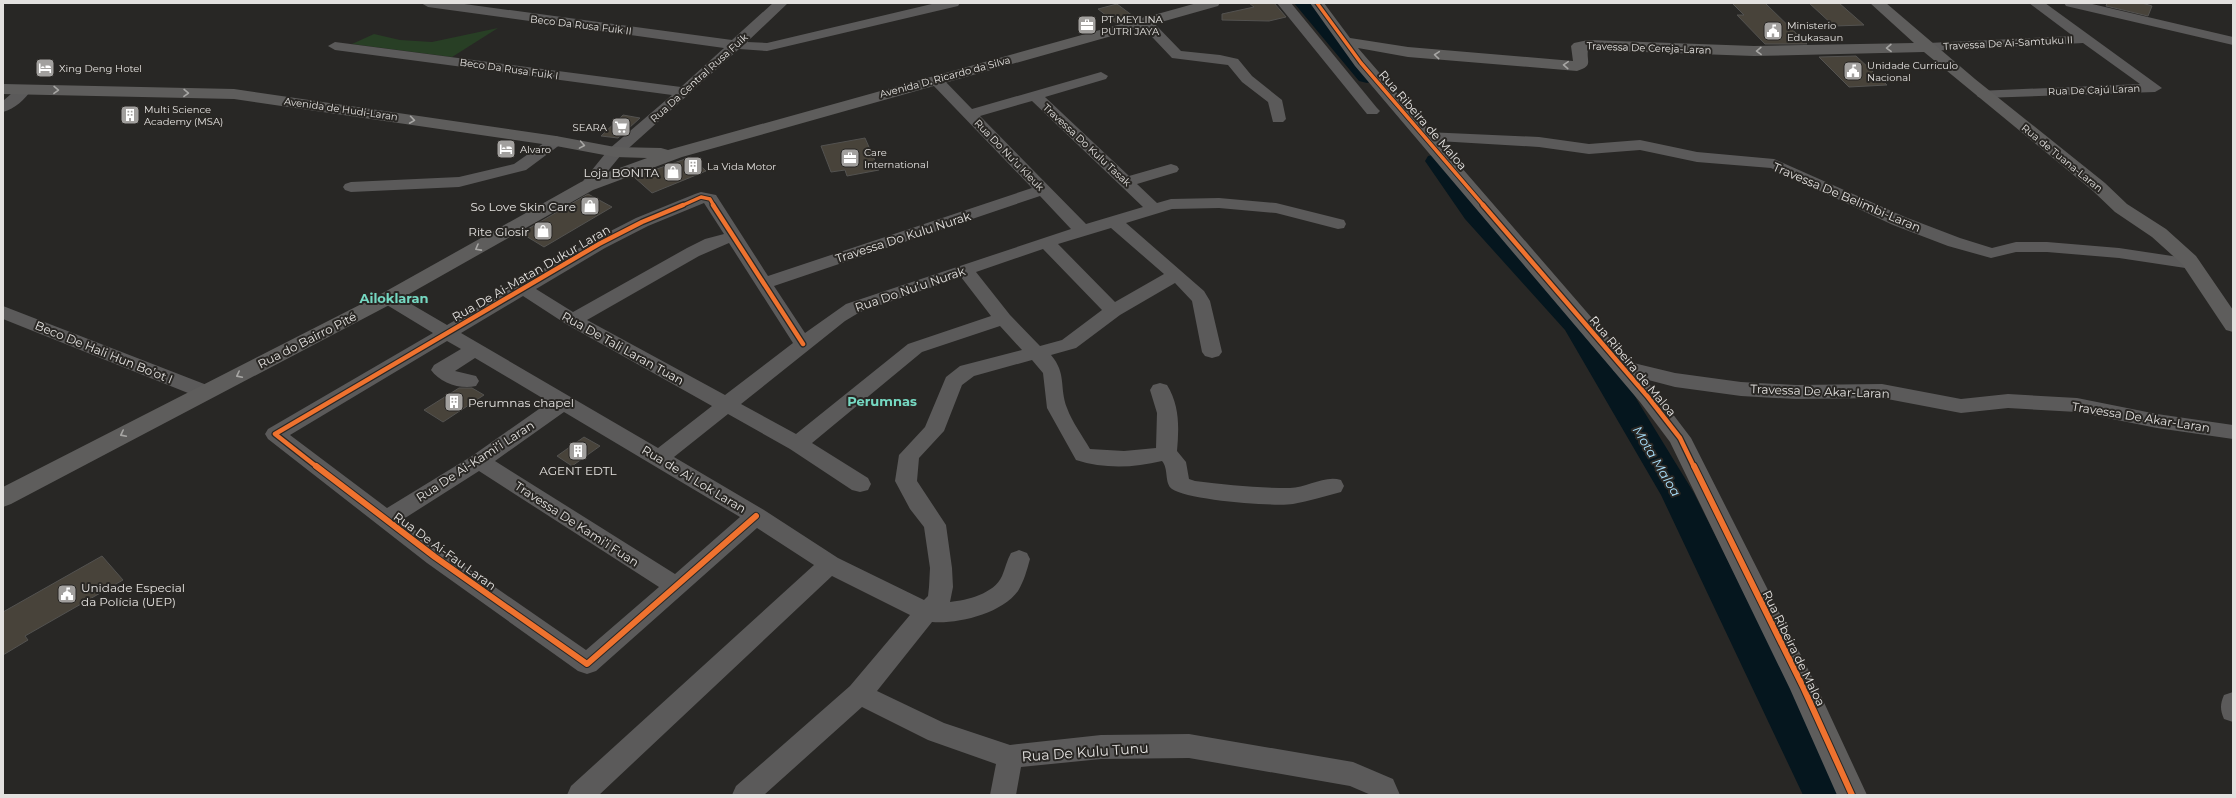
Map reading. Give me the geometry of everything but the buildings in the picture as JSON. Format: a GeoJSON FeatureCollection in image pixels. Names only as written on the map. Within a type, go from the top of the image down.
{"type":"FeatureCollection","features":[{"type":"Feature","properties":{"kind":"street","name":"Beco Da Rusa Fuik II"},"geometry":{"type":"LineString","coordinates":[[428,3],[735,45],[767,47],[952,3]]}},
{"type":"Feature","properties":{"kind":"street","name":"Rua Da Central Rusa Fuik"},"geometry":{"type":"LineString","coordinates":[[587,186],[615,152],[684,92],[781,3]]}},
{"type":"Feature","properties":{"kind":"street"},"geometry":{"type":"LineString","coordinates":[[1160,3],[1147,20],[1177,55],[1226,60],[1237,65],[1247,79],[1275,100],[1278,119]]}},
{"type":"Feature","properties":{"kind":"street","name":"Avenida D. Ricardo da Silva"},"geometry":{"type":"LineString","coordinates":[[676,153],[1147,20],[1194,5],[1213,3]]}},
{"type":"Feature","properties":{"kind":"street"},"geometry":{"type":"LineString","coordinates":[[1284,3],[1316,40],[1372,110]]}},
{"type":"Feature","properties":{"kind":"street","name":"Rua Ribeira de Maloa"},"geometry":{"type":"LineString","coordinates":[[1316,3],[1343,41],[1621,366],[1680,438],[1800,682],[1852,795]]}},
{"type":"Feature","properties":{"kind":"street","name":"Rua de Tuana-Laran"},"geometry":{"type":"LineString","coordinates":[[1877,3],[1983,94],[2099,187],[2121,208],[2159,233],[2192,264],[2233,325]]}},
{"type":"Feature","properties":{"kind":"street","name":"Rua De Cajú Laran"},"geometry":{"type":"LineString","coordinates":[[1983,94],[2155,88],[2036,3]]}},
{"type":"Feature","properties":{"kind":"street"},"geometry":{"type":"LineString","coordinates":[[2071,3],[2233,41]]}},
{"type":"Feature","properties":{"kind":"street","name":"Travessa De Ai-Samtuku II"},"geometry":{"type":"LineString","coordinates":[[1928,47],[2087,39]]}},
{"type":"Feature","properties":{"kind":"street","name":"Travessa De Cereja-Laran"},"geometry":{"type":"LineString","coordinates":[[1343,41],[1408,52],[1577,66],[1581,64],[1579,46],[1588,45],[1754,51],[1928,47]]}},
{"type":"Feature","properties":{"kind":"street","name":"Beco Da Rusa Fuik I"},"geometry":{"type":"LineString","coordinates":[[335,46],[684,92]]}},
{"type":"Feature","properties":{"kind":"street"},"geometry":{"type":"LineString","coordinates":[[1035,96],[1101,76]]}},
{"type":"Feature","properties":{"kind":"street","name":"Rua Do Nu’u Kleuk"},"geometry":{"type":"LineString","coordinates":[[936,80],[1083,231]]}},
{"type":"Feature","properties":{"kind":"street","name":"Avenida de Hudi-Laran"},"geometry":{"type":"LineString","coordinates":[[3,89],[234,94],[556,141],[615,152],[676,153]]}},
{"type":"Feature","properties":{"kind":"street"},"geometry":{"type":"LineString","coordinates":[[3,108],[15,100],[25,89]]}},
{"type":"Feature","properties":{"kind":"street","name":"Travessa Do Kulu Tasak"},"geometry":{"type":"LineString","coordinates":[[970,114],[1035,96],[1153,208]]}},
{"type":"Feature","properties":{"kind":"street","name":"Travessa De Belimbi-Laran"},"geometry":{"type":"LineString","coordinates":[[1426,137],[1539,142],[1589,148],[1640,145],[1697,157],[1774,164],[1899,221],[1954,242],[1991,253],[2016,247],[2046,247],[2119,253],[2192,264]]}},
{"type":"Feature","properties":{"kind":"street"},"geometry":{"type":"LineString","coordinates":[[351,186],[459,182],[520,167],[556,141]]}},
{"type":"Feature","properties":{"kind":"street","name":"Rua do Bairro Pité"},"geometry":{"type":"LineString","coordinates":[[3,498],[388,298],[587,186],[676,153]]}},
{"type":"Feature","properties":{"kind":"street"},"geometry":{"type":"LineString","coordinates":[[1126,182],[1170,169]]}},
{"type":"Feature","properties":{"kind":"street","name":"Travessa Do Kulu Nurak"},"geometry":{"type":"LineString","coordinates":[[764,283],[1042,190]]}},
{"type":"Feature","properties":{"kind":"street","name":"Rua De Ai-Matan Dukur Laran"},"geometry":{"type":"LineString","coordinates":[[447,334],[522,288],[617,235],[695,198],[704,197],[710,199],[735,236],[803,344]]}},
{"type":"Feature","properties":{"kind":"street","name":"Rua Do Nu’u Nurak"},"geometry":{"type":"LineString","coordinates":[[659,458],[803,344],[852,308],[1046,242],[1114,222],[1153,208],[1183,202],[1276,208],[1338,224]]}},
{"type":"Feature","properties":{"kind":"street"},"geometry":{"type":"LineString","coordinates":[[1114,222],[1198,295],[1201,301],[1212,352]]}},
{"type":"Feature","properties":{"kind":"street"},"geometry":{"type":"LineString","coordinates":[[573,320],[693,252],[711,243],[735,236]]}},
{"type":"Feature","properties":{"kind":"street"},"geometry":{"type":"LineString","coordinates":[[1046,242],[1113,311]]}},
{"type":"Feature","properties":{"kind":"street"},"geometry":{"type":"LineString","coordinates":[[965,270],[1003,320],[1036,353],[1048,362],[1054,374],[1054,398],[1067,427],[1083,455],[1104,459],[1153,456],[1166,453]]}},
{"type":"Feature","properties":{"kind":"street"},"geometry":{"type":"LineString","coordinates":[[745,795],[859,694],[926,612],[938,600],[941,587],[935,525],[918,503],[906,481],[909,455],[934,431],[953,382],[967,371],[1070,344],[1113,311],[1176,275]]}},
{"type":"Feature","properties":{"kind":"street","name":"Rua De Tali Laran Tuan"},"geometry":{"type":"LineString","coordinates":[[522,288],[573,320],[797,444],[860,484]]}},
{"type":"Feature","properties":{"kind":"street","name":"Rua de Ai Lok Laran"},"geometry":{"type":"LineString","coordinates":[[388,298],[756,516],[830,564],[926,612]]}},
{"type":"Feature","properties":{"kind":"street","name":"Beco De Hali Hun Bo’ot I"},"geometry":{"type":"LineString","coordinates":[[3,312],[205,392]]}},
{"type":"Feature","properties":{"kind":"street"},"geometry":{"type":"LineString","coordinates":[[797,444],[915,348],[1003,320]]}},
{"type":"Feature","properties":{"kind":"street","name":"Rua De Ai-Fau Laran"},"geometry":{"type":"LineString","coordinates":[[447,334],[275,434],[435,557],[587,664],[756,516]]}},
{"type":"Feature","properties":{"kind":"street"},"geometry":{"type":"LineString","coordinates":[[470,381],[450,377],[441,370],[474,350]]}},
{"type":"Feature","properties":{"kind":"street","name":"Travessa De Akar-Laran"},"geometry":{"type":"LineString","coordinates":[[1621,366],[1675,380],[1741,389],[1796,392],[1882,391],[1961,406],[2008,401],[2077,405],[2157,421],[2233,432]]}},
{"type":"Feature","properties":{"kind":"street"},"geometry":{"type":"LineString","coordinates":[[1160,390],[1166,402],[1170,428],[1166,453]]}},
{"type":"Feature","properties":{"kind":"street","name":"Rua De Ai-Kami’i Laran"},"geometry":{"type":"LineString","coordinates":[[386,519],[479,461],[564,402]]}},
{"type":"Feature","properties":{"kind":"street"},"geometry":{"type":"LineString","coordinates":[[1166,453],[1175,462],[1179,483],[1191,489],[1237,494],[1292,496],[1333,486]]}},
{"type":"Feature","properties":{"kind":"street","name":"Travessa De Kami’i Fuan"},"geometry":{"type":"LineString","coordinates":[[479,461],[676,586]]}},
{"type":"Feature","properties":{"kind":"street"},"geometry":{"type":"LineString","coordinates":[[926,612],[940,614],[994,600],[1010,585],[1019,559]]}},
{"type":"Feature","properties":{"kind":"street"},"geometry":{"type":"LineString","coordinates":[[580,795],[830,564]]}},
{"type":"Feature","properties":{"kind":"street","name":"Rua De Kulu Tunu"},"geometry":{"type":"LineString","coordinates":[[859,694],[937,732],[1010,757],[1101,748],[1189,746],[1353,774],[1384,788],[1387,795]]}},
{"type":"Feature","properties":{"kind":"street"},"geometry":{"type":"LineString","coordinates":[[2233,703],[2233,711]]}},
{"type":"Feature","properties":{"kind":"street"},"geometry":{"type":"LineString","coordinates":[[1003,795],[1010,757]]}},
{"type":"Feature","properties":{"kind":"green space"},"geometry":{"type":"Polygon","coordinates":[[[498,28],[452,57],[352,44],[374,34],[400,40],[432,42],[498,28]]]}},
{"type":"Feature","properties":{"kind":"waterway","name":"Mota Maloa"},"geometry":{"type":"LineString","coordinates":[[1304,3],[1367,76]]}},
{"type":"Feature","properties":{"kind":"waterway","name":"Mota Maloa"},"geometry":{"type":"LineString","coordinates":[[1306,3],[1334,36]]}},
{"type":"Feature","properties":{"kind":"waterway","name":"Mota Maloa"},"geometry":{"type":"LineString","coordinates":[[1437,161],[1474,213],[1576,325],[1677,493],[1824,795]]}},
{"type":"Feature","properties":{"kind":"waterway"},"geometry":{"type":"LineString","coordinates":[[1626,384],[1669,467]]}},
{"type":"Feature","properties":{"kind":"waterway"},"geometry":{"type":"LineString","coordinates":[[1668,466],[1831,780]]}},
{"type":"Feature","properties":{"kind":"cycle path"},"geometry":{"type":"LineString","coordinates":[[1317,3],[1361,63],[1648,397],[1680,438],[1804,689],[1852,795]]}},
{"type":"Feature","properties":{"kind":"cycle path"},"geometry":{"type":"LineString","coordinates":[[756,516],[587,664],[435,557],[275,434],[599,244],[642,222],[701,197],[710,199],[803,344]]}},
{"type":"Feature","properties":{"kind":"place","name":"PT MEYLINA PUTRI JAYA"},"geometry":{"type":"Point","coordinates":[1087,25]}},
{"type":"Feature","properties":{"kind":"place","name":"Ministerio Edukasaun"},"geometry":{"type":"Point","coordinates":[1773,31]}},
{"type":"Feature","properties":{"kind":"place","name":"Xing Deng Hotel"},"geometry":{"type":"Point","coordinates":[45,68]}},
{"type":"Feature","properties":{"kind":"place","name":"Unidade Curriculo Nacional"},"geometry":{"type":"Point","coordinates":[1853,71]}},
{"type":"Feature","properties":{"kind":"place","name":"Multi Science Academy (MSA)"},"geometry":{"type":"Point","coordinates":[130,115]}},
{"type":"Feature","properties":{"kind":"place","name":"SEARA"},"geometry":{"type":"Point","coordinates":[621,127]}},
{"type":"Feature","properties":{"kind":"place","name":"Alvaro"},"geometry":{"type":"Point","coordinates":[506,149]}},
{"type":"Feature","properties":{"kind":"place","name":"Care International"},"geometry":{"type":"Point","coordinates":[850,158]}},
{"type":"Feature","properties":{"kind":"place","name":"La Vida Motor"},"geometry":{"type":"Point","coordinates":[693,166]}},
{"type":"Feature","properties":{"kind":"place","name":"Loja BONITA"},"geometry":{"type":"Point","coordinates":[673,172]}},
{"type":"Feature","properties":{"kind":"place","name":"So Love Skin Care"},"geometry":{"type":"Point","coordinates":[590,206]}},
{"type":"Feature","properties":{"kind":"place","name":"Rite Glosir"},"geometry":{"type":"Point","coordinates":[543,231]}},
{"type":"Feature","properties":{"kind":"place","name":"Perumnas chapel"},"geometry":{"type":"Point","coordinates":[454,402]}},
{"type":"Feature","properties":{"kind":"place","name":"AGENT EDTL"},"geometry":{"type":"Point","coordinates":[578,451]}},
{"type":"Feature","properties":{"kind":"place","name":"Unidade Especial da Polícia (UEP)"},"geometry":{"type":"Point","coordinates":[67,594]}},
{"type":"Feature","properties":{"kind":"district","name":"Ailoklaran"},"geometry":{"type":"Point","coordinates":[394,298]}},
{"type":"Feature","properties":{"kind":"district","name":"Perumnas"},"geometry":{"type":"Point","coordinates":[882,401]}}]}
